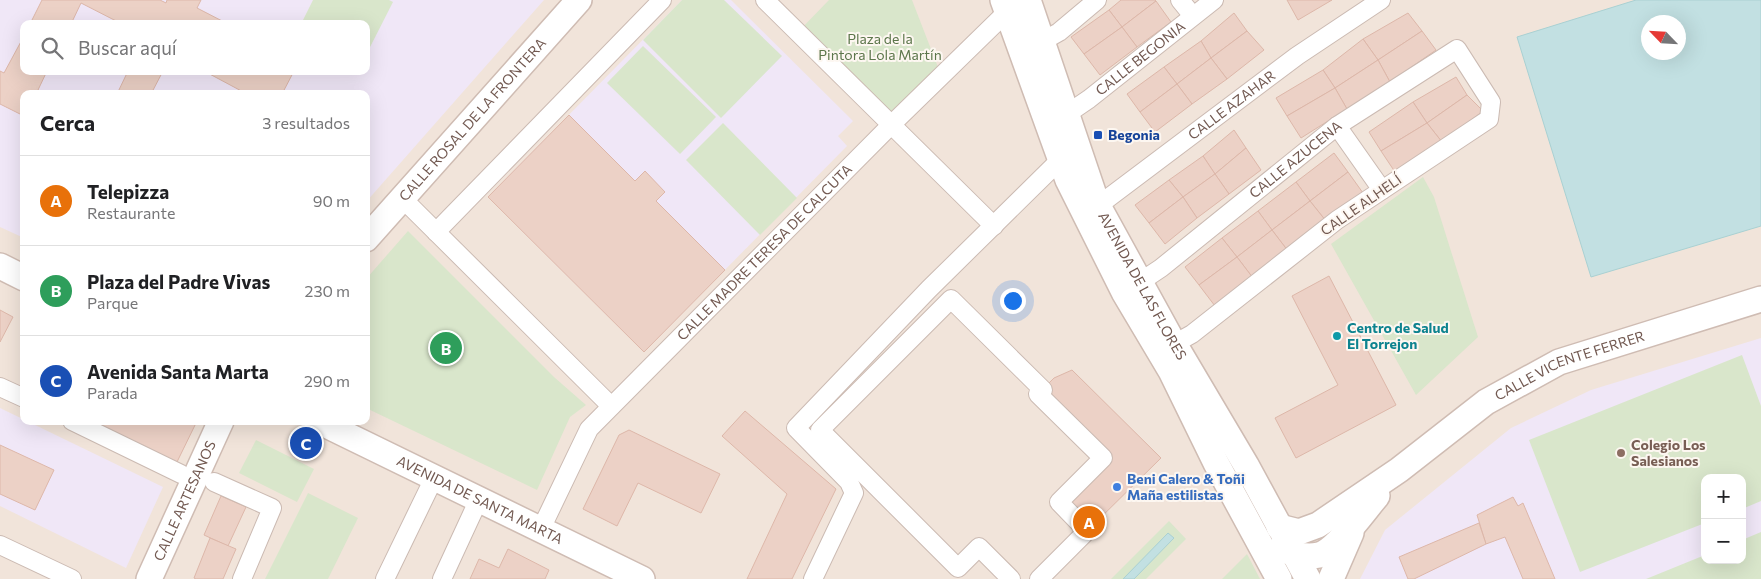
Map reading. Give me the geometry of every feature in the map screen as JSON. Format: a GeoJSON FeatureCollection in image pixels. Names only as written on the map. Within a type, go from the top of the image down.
{"type":"FeatureCollection","features":[{"type":"Feature","properties":{"kind":"main road","name":"CALLE ROSAL DE LA FRONTERA"},"geometry":{"type":"LineString","coordinates":[[370,234],[578,0]]}},
{"type":"Feature","properties":{"kind":"main road","name":"AVENIDA DE LAS FLORES"},"geometry":{"type":"LineString","coordinates":[[1014,3],[1043,41],[1067,114],[1092,210],[1124,292],[1171,371],[1233,494],[1279,579]]}},
{"type":"Feature","properties":{"kind":"main road","name":"AVENIDA DE LAS FLORES"},"geometry":{"type":"LineString","coordinates":[[1014,3],[1060,160],[1140,282],[1174,344],[1246,464],[1308,579]]}},
{"type":"Feature","properties":{"kind":"main road"},"geometry":{"type":"LineString","coordinates":[[0,266],[20,276]]}},
{"type":"Feature","properties":{"kind":"main road","name":"CALLE VICENTE FERRER"},"geometry":{"type":"LineString","coordinates":[[1294,555],[1318,526],[1399,470],[1486,402],[1559,362],[1761,299]]}},
{"type":"Feature","properties":{"kind":"main road","name":"CALLE ARTESANOS"},"geometry":{"type":"LineString","coordinates":[[149,579],[219,425]]}},
{"type":"Feature","properties":{"kind":"main road","name":"AVENIDA DE SANTA MARTA"},"geometry":{"type":"LineString","coordinates":[[326,425],[642,579]]}},
{"type":"Feature","properties":{"kind":"main road","name":"CALLE VICENTE FERRER"},"geometry":{"type":"LineString","coordinates":[[1294,555],[1318,555],[1331,547],[1399,470]]}},
{"type":"Feature","properties":{"kind":"main road","name":"AVENIDA DE LAS FLORES"},"geometry":{"type":"LineString","coordinates":[[1233,494],[1253,499],[1280,547],[1294,555]]}},
{"type":"Feature","properties":{"kind":"main road","name":"CALLE VICENTE FERRER"},"geometry":{"type":"LineString","coordinates":[[1331,579],[1360,515]]}},
{"type":"Feature","properties":{"kind":"main road","name":"CALLE VICENTE FERRER"},"geometry":{"type":"LineString","coordinates":[[1279,527],[1299,532],[1318,526]]}},
{"type":"Feature","properties":{"kind":"main road","name":"AVENIDA DE LAS FLORES"},"geometry":{"type":"LineString","coordinates":[[1294,555],[1298,579]]}},
{"type":"Feature","properties":{"kind":"street"},"geometry":{"type":"LineString","coordinates":[[436,232],[662,0]]}},
{"type":"Feature","properties":{"kind":"street"},"geometry":{"type":"LineString","coordinates":[[765,0],[994,226]]}},
{"type":"Feature","properties":{"kind":"street"},"geometry":{"type":"LineString","coordinates":[[1043,41],[1058,32],[1097,0]]}},
{"type":"Feature","properties":{"kind":"street"},"geometry":{"type":"LineString","coordinates":[[1180,0],[1192,16]]}},
{"type":"Feature","properties":{"kind":"street","name":"CALLE BEGONIA"},"geometry":{"type":"LineString","coordinates":[[1067,114],[1089,99],[1214,0]]}},
{"type":"Feature","properties":{"kind":"street","name":"CALLE AZAHAR"},"geometry":{"type":"LineString","coordinates":[[1092,210],[1297,56],[1381,0]]}},
{"type":"Feature","properties":{"kind":"street","name":"CALLE MADRE TERESA DE CALCUTA"},"geometry":{"type":"LineString","coordinates":[[542,529],[589,429],[1014,3]]}},
{"type":"Feature","properties":{"kind":"street","name":"CALLE AZUCENA"},"geometry":{"type":"LineString","coordinates":[[1140,282],[1161,268],[1337,126],[1457,49]]}},
{"type":"Feature","properties":{"kind":"street","name":"CALLE ALHELÍ"},"geometry":{"type":"LineString","coordinates":[[1174,344],[1192,334],[1337,220],[1489,119],[1491,102],[1457,49]]}},
{"type":"Feature","properties":{"kind":"street"},"geometry":{"type":"LineString","coordinates":[[1337,126],[1382,190]]}},
{"type":"Feature","properties":{"kind":"street"},"geometry":{"type":"LineString","coordinates":[[813,579],[854,493],[849,482],[796,428],[922,295],[1060,160]]}},
{"type":"Feature","properties":{"kind":"street"},"geometry":{"type":"LineString","coordinates":[[402,198],[523,316],[611,406]]}},
{"type":"Feature","properties":{"kind":"street"},"geometry":{"type":"LineString","coordinates":[[1011,579],[979,547],[958,568],[820,430],[951,298],[1042,390],[1038,394],[1103,458],[1059,502],[1087,531],[1039,579]]}},
{"type":"Feature","properties":{"kind":"street"},"geometry":{"type":"LineString","coordinates":[[0,387],[20,393]]}},
{"type":"Feature","properties":{"kind":"street"},"geometry":{"type":"LineString","coordinates":[[80,425],[181,474]]}},
{"type":"Feature","properties":{"kind":"street"},"geometry":{"type":"LineString","coordinates":[[385,579],[434,478]]}},
{"type":"Feature","properties":{"kind":"street"},"geometry":{"type":"LineString","coordinates":[[214,482],[272,508],[242,579]]}},
{"type":"Feature","properties":{"kind":"street"},"geometry":{"type":"LineString","coordinates":[[442,579],[479,499]]}},
{"type":"Feature","properties":{"kind":"street"},"geometry":{"type":"LineString","coordinates":[[0,544],[72,579]]}},
{"type":"Feature","properties":{"kind":"shaded area"},"geometry":{"type":"Polygon","coordinates":[[[0,0],[1761,0],[1761,579],[0,579],[0,0]]]}},
{"type":"Feature","properties":{"kind":"shaded area"},"geometry":{"type":"Polygon","coordinates":[[[0,0],[544,0],[370,197],[370,90],[20,90],[20,236],[0,227],[0,0]]]}},
{"type":"Feature","properties":{"kind":"shaded area"},"geometry":{"type":"Polygon","coordinates":[[[682,0],[731,0],[853,121],[838,136],[847,146],[644,352],[488,197],[682,0]]]}},
{"type":"Feature","properties":{"kind":"shaded area","name":"Colegio Los Salesianos"},"geometry":{"type":"Polygon","coordinates":[[[1761,338],[1761,579],[1360,579],[1385,530],[1511,428],[1591,390],[1761,338]]]}},
{"type":"Feature","properties":{"kind":"shaded area"},"geometry":{"type":"Polygon","coordinates":[[[0,408],[20,418],[20,425],[35,425],[163,487],[126,568],[0,506],[0,408]]]}},
{"type":"Feature","properties":{"kind":"green space"},"geometry":{"type":"Polygon","coordinates":[[[313,0],[389,0],[393,2],[370,47],[370,20],[303,20],[313,0]]]}},
{"type":"Feature","properties":{"kind":"green space"},"geometry":{"type":"Polygon","coordinates":[[[682,0],[724,0],[782,56],[721,118],[643,40],[682,0]]]}},
{"type":"Feature","properties":{"kind":"green space","name":"Plaza de la Pintora Lola Martín"},"geometry":{"type":"Polygon","coordinates":[[[829,0],[912,0],[941,75],[891,125],[798,32],[829,0]]]}},
{"type":"Feature","properties":{"kind":"green space"},"geometry":{"type":"Polygon","coordinates":[[[643,46],[716,117],[680,154],[607,83],[643,46]]]}},
{"type":"Feature","properties":{"kind":"green space"},"geometry":{"type":"Polygon","coordinates":[[[723,123],[797,198],[760,235],[686,160],[723,123]]]}},
{"type":"Feature","properties":{"kind":"green space"},"geometry":{"type":"Polygon","coordinates":[[[1423,177],[1434,197],[1478,337],[1416,395],[1331,244],[1423,177]]]}},
{"type":"Feature","properties":{"kind":"green space"},"geometry":{"type":"Polygon","coordinates":[[[408,231],[554,377],[586,405],[570,417],[537,490],[370,410],[370,274],[408,231]]]}},
{"type":"Feature","properties":{"kind":"green space"},"geometry":{"type":"Polygon","coordinates":[[[1742,355],[1761,406],[1761,501],[1746,507],[1746,474],[1701,474],[1701,525],[1580,572],[1529,440],[1742,355]]]}},
{"type":"Feature","properties":{"kind":"green space"},"geometry":{"type":"Polygon","coordinates":[[[256,440],[314,469],[297,502],[239,473],[256,440]]]}},
{"type":"Feature","properties":{"kind":"green space"},"geometry":{"type":"Polygon","coordinates":[[[308,493],[358,518],[328,579],[265,579],[308,493]]]}},
{"type":"Feature","properties":{"kind":"green space"},"geometry":{"type":"Polygon","coordinates":[[[1169,521],[1186,539],[1146,579],[1111,579],[1169,521]]]}},
{"type":"Feature","properties":{"kind":"green space"},"geometry":{"type":"Polygon","coordinates":[[[1761,532],[1761,579],[1646,579],[1701,557],[1701,564],[1746,564],[1746,538],[1761,532]]]}},
{"type":"Feature","properties":{"kind":"green space"},"geometry":{"type":"Polygon","coordinates":[[[1247,554],[1260,579],[1222,579],[1247,554]]]}},
{"type":"Feature","properties":{"kind":"water"},"geometry":{"type":"Polygon","coordinates":[[[1636,0],[1761,0],[1761,226],[1591,277],[1517,37],[1636,0]]]}},
{"type":"Feature","properties":{"kind":"water"},"geometry":{"type":"Polygon","coordinates":[[[1168,533],[1174,538],[1134,579],[1123,579],[1168,533]]]}},
{"type":"Feature","properties":{"kind":"building"},"geometry":{"type":"Polygon","coordinates":[[[42,0],[160,0],[166,3],[167,0],[201,0],[197,8],[220,20],[114,20],[81,3],[73,20],[32,20],[42,0]]]}},
{"type":"Feature","properties":{"kind":"building"},"geometry":{"type":"Polygon","coordinates":[[[1121,0],[1156,1],[1122,27],[1109,10],[1121,0]]]}},
{"type":"Feature","properties":{"kind":"building"},"geometry":{"type":"Polygon","coordinates":[[[1287,0],[1332,0],[1298,20],[1287,0]]]}},
{"type":"Feature","properties":{"kind":"building"},"geometry":{"type":"Polygon","coordinates":[[[1156,1],[1171,22],[1137,47],[1122,27],[1156,1]]]}},
{"type":"Feature","properties":{"kind":"building"},"geometry":{"type":"Polygon","coordinates":[[[1109,10],[1122,27],[1084,54],[1071,37],[1109,10]]]}},
{"type":"Feature","properties":{"kind":"building"},"geometry":{"type":"Polygon","coordinates":[[[1234,13],[1247,31],[1211,58],[1201,41],[1234,13]]]}},
{"type":"Feature","properties":{"kind":"building"},"geometry":{"type":"Polygon","coordinates":[[[1408,13],[1422,31],[1378,60],[1363,39],[1408,13]]]}},
{"type":"Feature","properties":{"kind":"building"},"geometry":{"type":"Polygon","coordinates":[[[1122,27],[1137,47],[1100,75],[1084,54],[1122,27]]]}},
{"type":"Feature","properties":{"kind":"building"},"geometry":{"type":"Polygon","coordinates":[[[1247,31],[1264,50],[1227,79],[1211,58],[1247,31]]]}},
{"type":"Feature","properties":{"kind":"building"},"geometry":{"type":"Polygon","coordinates":[[[1422,31],[1436,50],[1390,82],[1378,60],[1422,31]]]}},
{"type":"Feature","properties":{"kind":"building"},"geometry":{"type":"Polygon","coordinates":[[[1363,39],[1378,60],[1335,88],[1323,70],[1363,39]]]}},
{"type":"Feature","properties":{"kind":"building"},"geometry":{"type":"Polygon","coordinates":[[[1201,41],[1211,58],[1177,84],[1164,67],[1201,41]]]}},
{"type":"Feature","properties":{"kind":"building"},"geometry":{"type":"Polygon","coordinates":[[[20,43],[20,75],[45,75],[38,90],[20,90],[20,114],[0,104],[0,71],[4,73],[20,43]]]}},
{"type":"Feature","properties":{"kind":"building"},"geometry":{"type":"Polygon","coordinates":[[[1211,58],[1227,79],[1192,104],[1177,84],[1211,58]]]}},
{"type":"Feature","properties":{"kind":"building"},"geometry":{"type":"Polygon","coordinates":[[[1378,60],[1390,82],[1347,109],[1335,88],[1378,60]]]}},
{"type":"Feature","properties":{"kind":"building"},"geometry":{"type":"Polygon","coordinates":[[[1164,67],[1177,84],[1140,112],[1127,94],[1164,67]]]}},
{"type":"Feature","properties":{"kind":"building"},"geometry":{"type":"Polygon","coordinates":[[[1323,70],[1335,88],[1287,116],[1276,98],[1323,70]]]}},
{"type":"Feature","properties":{"kind":"building"},"geometry":{"type":"Polygon","coordinates":[[[126,75],[161,75],[153,90],[119,90],[126,75]]]}},
{"type":"Feature","properties":{"kind":"building"},"geometry":{"type":"Polygon","coordinates":[[[211,75],[292,75],[284,90],[240,90],[211,75]]]}},
{"type":"Feature","properties":{"kind":"building"},"geometry":{"type":"Polygon","coordinates":[[[1456,77],[1467,95],[1427,123],[1413,102],[1456,77]]]}},
{"type":"Feature","properties":{"kind":"building"},"geometry":{"type":"Polygon","coordinates":[[[1177,84],[1192,104],[1155,132],[1140,112],[1177,84]]]}},
{"type":"Feature","properties":{"kind":"building"},"geometry":{"type":"Polygon","coordinates":[[[1335,88],[1347,109],[1301,138],[1287,116],[1335,88]]]}},
{"type":"Feature","properties":{"kind":"building"},"geometry":{"type":"Polygon","coordinates":[[[1467,95],[1483,111],[1442,142],[1427,123],[1467,95]]]}},
{"type":"Feature","properties":{"kind":"building"},"geometry":{"type":"Polygon","coordinates":[[[1413,102],[1427,123],[1381,151],[1369,132],[1413,102]]]}},
{"type":"Feature","properties":{"kind":"building"},"geometry":{"type":"Polygon","coordinates":[[[569,115],[635,181],[645,171],[665,192],[656,201],[725,270],[644,352],[488,197],[569,115]]]}},
{"type":"Feature","properties":{"kind":"building"},"geometry":{"type":"Polygon","coordinates":[[[1427,123],[1442,142],[1395,172],[1381,151],[1427,123]]]}},
{"type":"Feature","properties":{"kind":"building"},"geometry":{"type":"Polygon","coordinates":[[[1234,130],[1246,148],[1215,174],[1203,156],[1234,130]]]}},
{"type":"Feature","properties":{"kind":"building"},"geometry":{"type":"Polygon","coordinates":[[[1246,148],[1261,170],[1229,194],[1215,174],[1246,148]]]}},
{"type":"Feature","properties":{"kind":"building"},"geometry":{"type":"Polygon","coordinates":[[[1334,153],[1348,172],[1310,201],[1296,182],[1334,153]]]}},
{"type":"Feature","properties":{"kind":"building"},"geometry":{"type":"Polygon","coordinates":[[[1203,156],[1215,174],[1183,197],[1169,180],[1203,156]]]}},
{"type":"Feature","properties":{"kind":"building"},"geometry":{"type":"Polygon","coordinates":[[[1348,172],[1363,193],[1326,221],[1310,201],[1348,172]]]}},
{"type":"Feature","properties":{"kind":"building"},"geometry":{"type":"Polygon","coordinates":[[[1215,174],[1229,194],[1197,218],[1183,197],[1215,174]]]}},
{"type":"Feature","properties":{"kind":"building"},"geometry":{"type":"Polygon","coordinates":[[[1169,180],[1183,197],[1149,223],[1135,205],[1169,180]]]}},
{"type":"Feature","properties":{"kind":"building"},"geometry":{"type":"Polygon","coordinates":[[[1296,182],[1310,201],[1272,230],[1258,211],[1296,182]]]}},
{"type":"Feature","properties":{"kind":"building"},"geometry":{"type":"Polygon","coordinates":[[[1183,197],[1197,218],[1165,244],[1149,223],[1183,197]]]}},
{"type":"Feature","properties":{"kind":"building"},"geometry":{"type":"Polygon","coordinates":[[[1310,201],[1326,221],[1288,251],[1272,230],[1310,201]]]}},
{"type":"Feature","properties":{"kind":"building"},"geometry":{"type":"Polygon","coordinates":[[[1258,211],[1272,230],[1237,257],[1222,238],[1258,211]]]}},
{"type":"Feature","properties":{"kind":"building"},"geometry":{"type":"Polygon","coordinates":[[[1272,230],[1288,251],[1253,278],[1237,257],[1272,230]]]}},
{"type":"Feature","properties":{"kind":"building"},"geometry":{"type":"Polygon","coordinates":[[[1222,238],[1237,257],[1199,285],[1185,267],[1222,238]]]}},
{"type":"Feature","properties":{"kind":"building"},"geometry":{"type":"Polygon","coordinates":[[[1237,257],[1253,278],[1215,306],[1199,285],[1237,257]]]}},
{"type":"Feature","properties":{"kind":"building","name":"Centro de Salud El Torrejon"},"geometry":{"type":"Polygon","coordinates":[[[1329,276],[1396,405],[1296,458],[1275,418],[1338,385],[1292,296],[1329,276]]]}},
{"type":"Feature","properties":{"kind":"building"},"geometry":{"type":"Polygon","coordinates":[[[0,310],[13,317],[0,342],[0,310]]]}},
{"type":"Feature","properties":{"kind":"building"},"geometry":{"type":"Polygon","coordinates":[[[1072,370],[1161,458],[1087,531],[1059,502],[1103,458],[1038,394],[1054,378],[1072,370]]]}},
{"type":"Feature","properties":{"kind":"building"},"geometry":{"type":"Polygon","coordinates":[[[745,411],[836,489],[792,579],[747,579],[787,494],[722,436],[745,411]]]}},
{"type":"Feature","properties":{"kind":"building"},"geometry":{"type":"Polygon","coordinates":[[[95,425],[195,425],[176,464],[95,425]]]}},
{"type":"Feature","properties":{"kind":"building"},"geometry":{"type":"Polygon","coordinates":[[[629,430],[720,474],[701,513],[638,483],[617,526],[583,509],[619,435],[629,430]]]}},
{"type":"Feature","properties":{"kind":"building"},"geometry":{"type":"Polygon","coordinates":[[[0,445],[54,470],[35,510],[0,494],[0,445]]]}},
{"type":"Feature","properties":{"kind":"building"},"geometry":{"type":"Polygon","coordinates":[[[221,496],[246,507],[228,546],[204,535],[221,496]]]}},
{"type":"Feature","properties":{"kind":"building"},"geometry":{"type":"Polygon","coordinates":[[[1513,497],[1518,506],[1523,503],[1555,579],[1523,579],[1505,537],[1486,544],[1477,515],[1513,497]]]}},
{"type":"Feature","properties":{"kind":"building"},"geometry":{"type":"Polygon","coordinates":[[[1479,523],[1486,544],[1414,579],[1408,579],[1399,557],[1479,523]]]}},
{"type":"Feature","properties":{"kind":"building"},"geometry":{"type":"Polygon","coordinates":[[[210,538],[236,549],[223,579],[196,579],[194,578],[210,538]]]}},
{"type":"Feature","properties":{"kind":"building"},"geometry":{"type":"Polygon","coordinates":[[[508,549],[549,570],[545,579],[470,579],[479,559],[499,568],[508,549]]]}},
{"type":"Feature","properties":{"kind":"place","name":"Begonia"},"geometry":{"type":"Point","coordinates":[1098,135]}},
{"type":"Feature","properties":{"kind":"place","name":"Centro de Salud El Torrejon"},"geometry":{"type":"Point","coordinates":[1337,336]}},
{"type":"Feature","properties":{"kind":"place","name":"Plaza del Padre Vivas"},"geometry":{"type":"Point","coordinates":[446,348]}},
{"type":"Feature","properties":{"kind":"place","name":"Avenida Santa Marta"},"geometry":{"type":"Point","coordinates":[306,443]}},
{"type":"Feature","properties":{"kind":"place","name":"Colegio Los Salesianos"},"geometry":{"type":"Point","coordinates":[1621,453]}},
{"type":"Feature","properties":{"kind":"place","name":"Beni Calero & Toñi Maña estilistas"},"geometry":{"type":"Point","coordinates":[1117,487]}},
{"type":"Feature","properties":{"kind":"place","name":"Telepizza"},"geometry":{"type":"Point","coordinates":[1089,522]}}]}
